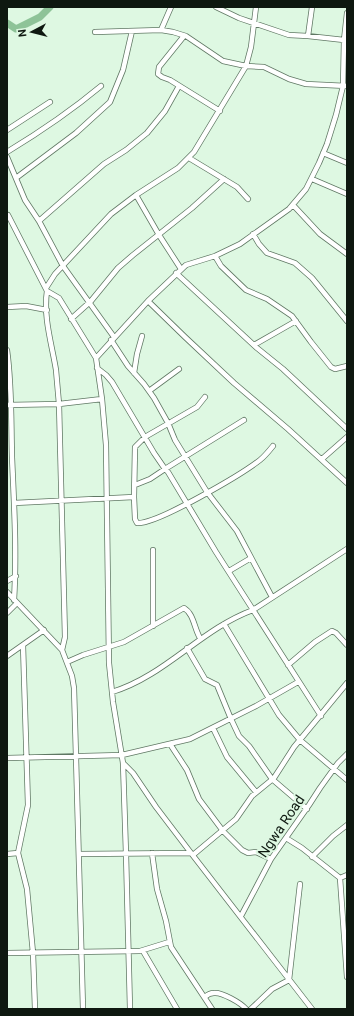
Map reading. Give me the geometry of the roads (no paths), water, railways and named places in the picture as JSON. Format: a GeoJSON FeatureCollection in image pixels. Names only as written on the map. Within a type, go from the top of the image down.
{"type":"FeatureCollection","features":[{"type":"Feature","properties":{"kind":"street"},"geometry":{"type":"LineString","coordinates":[[161,30],[171,7]]}},
{"type":"Feature","properties":{"kind":"street"},"geometry":{"type":"LineString","coordinates":[[216,7],[239,18],[289,35],[344,40]]}},
{"type":"Feature","properties":{"kind":"street"},"geometry":{"type":"LineString","coordinates":[[62,650],[65,637],[60,501],[59,404],[56,370],[47,310],[47,289],[55,274],[111,214],[178,168],[189,158],[220,111],[246,66],[251,47],[256,7]]}},
{"type":"Feature","properties":{"kind":"street"},"geometry":{"type":"LineString","coordinates":[[308,36],[312,7]]}},
{"type":"Feature","properties":{"kind":"street"},"geometry":{"type":"LineString","coordinates":[[96,358],[112,338],[181,269],[186,265],[215,256],[234,247],[293,205],[306,189],[323,153],[345,86],[346,47],[344,40],[347,13]]}},
{"type":"Feature","properties":{"kind":"street"},"geometry":{"type":"LineString","coordinates":[[95,32],[161,30],[173,32],[184,36],[223,61],[246,66],[264,67],[289,79],[306,84],[345,86]]}},
{"type":"Feature","properties":{"kind":"street"},"geometry":{"type":"LineString","coordinates":[[16,178],[76,133],[110,102],[123,70],[132,31]]}},
{"type":"Feature","properties":{"kind":"street"},"geometry":{"type":"LineString","coordinates":[[184,36],[165,58],[157,72],[162,77],[170,80],[220,111]]}},
{"type":"Feature","properties":{"kind":"street"},"geometry":{"type":"LineString","coordinates":[[7,152],[44,130],[80,104],[101,86]]}},
{"type":"Feature","properties":{"kind":"street"},"geometry":{"type":"LineString","coordinates":[[39,221],[104,164],[126,150],[147,133],[165,111],[180,86]]}},
{"type":"Feature","properties":{"kind":"street"},"geometry":{"type":"LineString","coordinates":[[7,130],[50,102]]}},
{"type":"Feature","properties":{"kind":"street"},"geometry":{"type":"LineString","coordinates":[[323,153],[347,163]]}},
{"type":"Feature","properties":{"kind":"street"},"geometry":{"type":"LineString","coordinates":[[7,157],[24,200],[39,221],[63,266],[112,338],[123,360],[149,391],[168,423],[175,440],[207,492],[228,522],[233,526],[272,598]]}},
{"type":"Feature","properties":{"kind":"street"},"geometry":{"type":"LineString","coordinates":[[189,158],[237,187],[248,199]]}},
{"type":"Feature","properties":{"kind":"street"},"geometry":{"type":"LineString","coordinates":[[71,318],[89,303],[123,264],[192,208],[224,179]]}},
{"type":"Feature","properties":{"kind":"street"},"geometry":{"type":"LineString","coordinates":[[312,179],[347,194]]}},
{"type":"Feature","properties":{"kind":"street"},"geometry":{"type":"LineString","coordinates":[[136,196],[181,269]]}},
{"type":"Feature","properties":{"kind":"street"},"geometry":{"type":"LineString","coordinates":[[293,205],[320,234],[347,254]]}},
{"type":"Feature","properties":{"kind":"street"},"geometry":{"type":"LineString","coordinates":[[8,215],[47,289],[59,298],[96,358],[102,399],[106,445],[108,647],[112,692],[123,763],[130,1009]]}},
{"type":"Feature","properties":{"kind":"street"},"geometry":{"type":"LineString","coordinates":[[254,234],[259,244],[268,253],[295,264],[312,278],[347,321]]}},
{"type":"Feature","properties":{"kind":"street"},"geometry":{"type":"LineString","coordinates":[[215,256],[221,266],[243,287],[288,312],[331,367],[335,369],[347,366]]}},
{"type":"Feature","properties":{"kind":"street"},"geometry":{"type":"LineString","coordinates":[[176,274],[254,345],[283,369],[347,429]]}},
{"type":"Feature","properties":{"kind":"street"},"geometry":{"type":"LineString","coordinates":[[148,301],[234,383],[347,482]]}},
{"type":"Feature","properties":{"kind":"street"},"geometry":{"type":"LineString","coordinates":[[7,307],[26,306],[47,310]]}},
{"type":"Feature","properties":{"kind":"street"},"geometry":{"type":"LineString","coordinates":[[254,345],[296,321]]}},
{"type":"Feature","properties":{"kind":"street"},"geometry":{"type":"LineString","coordinates":[[134,373],[142,336]]}},
{"type":"Feature","properties":{"kind":"street"},"geometry":{"type":"LineString","coordinates":[[7,350],[16,576],[16,601],[7,613]]}},
{"type":"Feature","properties":{"kind":"street"},"geometry":{"type":"LineString","coordinates":[[97,368],[112,382],[144,437],[188,503],[216,552],[320,716]]}},
{"type":"Feature","properties":{"kind":"street"},"geometry":{"type":"LineString","coordinates":[[149,391],[179,369]]}},
{"type":"Feature","properties":{"kind":"street"},"geometry":{"type":"LineString","coordinates":[[205,397],[197,407],[144,437],[135,447],[134,497],[135,519],[138,524],[160,518],[188,503],[256,463],[273,446]]}},
{"type":"Feature","properties":{"kind":"street"},"geometry":{"type":"LineString","coordinates":[[9,405],[59,404],[102,399]]}},
{"type":"Feature","properties":{"kind":"street"},"geometry":{"type":"LineString","coordinates":[[135,485],[150,479],[244,420]]}},
{"type":"Feature","properties":{"kind":"street"},"geometry":{"type":"LineString","coordinates":[[322,459],[347,437]]}},
{"type":"Feature","properties":{"kind":"street"},"geometry":{"type":"LineString","coordinates":[[14,503],[134,497]]}},
{"type":"Feature","properties":{"kind":"street"},"geometry":{"type":"LineString","coordinates":[[112,692],[125,688],[145,678],[200,638],[253,610],[347,549]]}},
{"type":"Feature","properties":{"kind":"street"},"geometry":{"type":"LineString","coordinates":[[153,550],[153,626]]}},
{"type":"Feature","properties":{"kind":"street"},"geometry":{"type":"LineString","coordinates":[[229,571],[251,558]]}},
{"type":"Feature","properties":{"kind":"street"},"geometry":{"type":"LineString","coordinates":[[7,582],[16,576]]}},
{"type":"Feature","properties":{"kind":"street"},"geometry":{"type":"LineString","coordinates":[[7,592],[62,650],[74,688],[83,1009]]}},
{"type":"Feature","properties":{"kind":"street"},"geometry":{"type":"LineString","coordinates":[[67,662],[83,655],[124,642],[184,608],[187,609],[191,616],[200,638]]}},
{"type":"Feature","properties":{"kind":"street"},"geometry":{"type":"LineString","coordinates":[[224,624],[268,700],[285,723],[300,740],[347,780]]}},
{"type":"Feature","properties":{"kind":"street"},"geometry":{"type":"LineString","coordinates":[[7,656],[44,630]]}},
{"type":"Feature","properties":{"kind":"street"},"geometry":{"type":"LineString","coordinates":[[288,665],[314,642],[332,631],[347,645]]}},
{"type":"Feature","properties":{"kind":"street"},"geometry":{"type":"LineString","coordinates":[[23,645],[28,810],[18,853],[27,888],[33,953],[35,1009]]}},
{"type":"Feature","properties":{"kind":"street"},"geometry":{"type":"LineString","coordinates":[[187,648],[206,679],[217,685],[239,736],[249,746],[272,780],[306,809]]}},
{"type":"Feature","properties":{"kind":"street"},"geometry":{"type":"LineString","coordinates":[[7,758],[122,755],[170,744],[195,737],[268,700],[298,682]]}},
{"type":"Feature","properties":{"kind":"street"},"geometry":{"type":"LineString","coordinates":[[79,854],[192,854],[223,831],[239,816],[247,802],[256,792],[272,780],[294,747],[347,683]]}},
{"type":"Feature","properties":{"kind":"street"},"geometry":{"type":"LineString","coordinates":[[213,728],[227,757],[256,792]]}},
{"type":"Feature","properties":{"kind":"street"},"geometry":{"type":"LineString","coordinates":[[170,744],[187,770],[199,799],[223,831],[242,850],[248,853],[256,852],[271,859]]}},
{"type":"Feature","properties":{"kind":"street","name":"Ngwa Road"},"geometry":{"type":"LineString","coordinates":[[241,916],[271,859],[347,754]]}},
{"type":"Feature","properties":{"kind":"street"},"geometry":{"type":"LineString","coordinates":[[123,763],[133,773],[156,807],[312,1009]]}},
{"type":"Feature","properties":{"kind":"street"},"geometry":{"type":"LineString","coordinates":[[312,857],[327,841],[347,825]]}},
{"type":"Feature","properties":{"kind":"street"},"geometry":{"type":"LineString","coordinates":[[286,838],[340,878],[347,977]]}},
{"type":"Feature","properties":{"kind":"street"},"geometry":{"type":"LineString","coordinates":[[7,854],[18,853]]}},
{"type":"Feature","properties":{"kind":"street"},"geometry":{"type":"LineString","coordinates":[[152,853],[157,889],[166,921],[169,942],[212,1009]]}},
{"type":"Feature","properties":{"kind":"street"},"geometry":{"type":"LineString","coordinates":[[340,878],[347,875]]}},
{"type":"Feature","properties":{"kind":"street"},"geometry":{"type":"LineString","coordinates":[[290,980],[300,884]]}},
{"type":"Feature","properties":{"kind":"street"},"geometry":{"type":"LineString","coordinates":[[7,953],[143,951],[169,942]]}},
{"type":"Feature","properties":{"kind":"street"},"geometry":{"type":"LineString","coordinates":[[143,951],[177,1009]]}},
{"type":"Feature","properties":{"kind":"street"},"geometry":{"type":"LineString","coordinates":[[251,1009],[272,989],[290,980]]}},
{"type":"Feature","properties":{"kind":"street"},"geometry":{"type":"LineString","coordinates":[[204,997],[212,993],[218,993],[236,1001],[246,1009]]}},
{"type":"Feature","properties":{"kind":"waterway"},"geometry":{"type":"LineString","coordinates":[[7,23],[16,29],[40,17],[50,7]]}}]}
